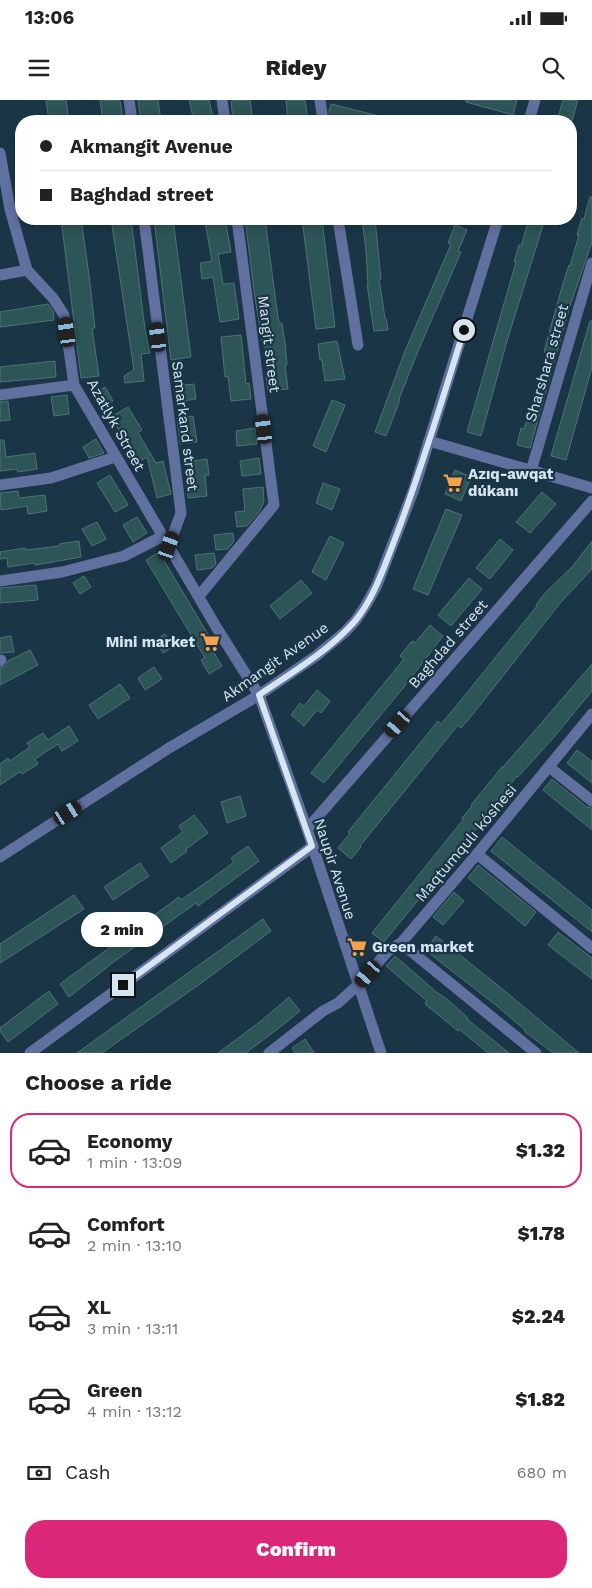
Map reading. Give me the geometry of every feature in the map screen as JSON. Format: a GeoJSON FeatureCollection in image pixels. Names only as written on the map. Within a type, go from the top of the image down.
{"type":"FeatureCollection","features":[{"type":"Feature","properties":{"kind":"street"},"geometry":{"type":"LineString","coordinates":[[129,100],[131,115]]}},
{"type":"Feature","properties":{"kind":"street"},"geometry":{"type":"LineString","coordinates":[[222,100],[224,115]]}},
{"type":"Feature","properties":{"kind":"street"},"geometry":{"type":"LineString","coordinates":[[320,100],[322,115]]}},
{"type":"Feature","properties":{"kind":"street"},"geometry":{"type":"LineString","coordinates":[[531,115],[535,100]]}},
{"type":"Feature","properties":{"kind":"street","name":"Azatlyk Street"},"geometry":{"type":"LineString","coordinates":[[0,153],[10,209],[28,270],[53,298],[64,314],[74,385],[115,457],[259,695]]}},
{"type":"Feature","properties":{"kind":"street","name":"Samarkand street"},"geometry":{"type":"LineString","coordinates":[[145,225],[180,513],[169,546]]}},
{"type":"Feature","properties":{"kind":"street","name":"Mangit street"},"geometry":{"type":"LineString","coordinates":[[199,596],[274,505],[238,225]]}},
{"type":"Feature","properties":{"kind":"street"},"geometry":{"type":"LineString","coordinates":[[339,225],[358,346]]}},
{"type":"Feature","properties":{"kind":"street","name":"Akmangit Avenue"},"geometry":{"type":"LineString","coordinates":[[0,857],[169,748],[259,695],[316,656],[344,632],[366,605],[383,570],[414,490],[496,225]]}},
{"type":"Feature","properties":{"kind":"street","name":"Sharshara street"},"geometry":{"type":"LineString","coordinates":[[531,471],[592,263]]}},
{"type":"Feature","properties":{"kind":"street"},"geometry":{"type":"LineString","coordinates":[[0,275],[28,270]]}},
{"type":"Feature","properties":{"kind":"street"},"geometry":{"type":"LineString","coordinates":[[0,395],[74,385]]}},
{"type":"Feature","properties":{"kind":"street"},"geometry":{"type":"LineString","coordinates":[[429,441],[592,488]]}},
{"type":"Feature","properties":{"kind":"street"},"geometry":{"type":"LineString","coordinates":[[0,485],[51,478],[115,457]]}},
{"type":"Feature","properties":{"kind":"street","name":"Baghdad street"},"geometry":{"type":"LineString","coordinates":[[307,829],[592,501]]}},
{"type":"Feature","properties":{"kind":"street"},"geometry":{"type":"LineString","coordinates":[[0,582],[62,572],[124,556],[163,536]]}},
{"type":"Feature","properties":{"kind":"street","name":"Naupir Avenue"},"geometry":{"type":"LineString","coordinates":[[259,695],[307,829],[381,1053]]}},
{"type":"Feature","properties":{"kind":"street","name":"Maqtumqulı kóshesi"},"geometry":{"type":"LineString","coordinates":[[269,1053],[323,1011],[338,1003],[358,986],[388,951],[401,943],[592,714]]}},
{"type":"Feature","properties":{"kind":"street"},"geometry":{"type":"LineString","coordinates":[[549,767],[592,802]]}},
{"type":"Feature","properties":{"kind":"street"},"geometry":{"type":"LineString","coordinates":[[30,1053],[312,846]]}},
{"type":"Feature","properties":{"kind":"street"},"geometry":{"type":"LineString","coordinates":[[476,854],[592,948]]}},
{"type":"Feature","properties":{"kind":"street"},"geometry":{"type":"LineString","coordinates":[[401,943],[536,1053]]}},
{"type":"Feature","properties":{"kind":"building"},"geometry":{"type":"Polygon","coordinates":[[[46,100],[66,100],[68,115],[48,115],[46,100]]]}},
{"type":"Feature","properties":{"kind":"building"},"geometry":{"type":"Polygon","coordinates":[[[100,100],[120,100],[122,115],[102,115],[100,100]]]}},
{"type":"Feature","properties":{"kind":"building"},"geometry":{"type":"Polygon","coordinates":[[[138,100],[158,100],[160,115],[140,115],[138,100]]]}},
{"type":"Feature","properties":{"kind":"building"},"geometry":{"type":"Polygon","coordinates":[[[189,100],[209,100],[213,115],[193,115],[189,100]]]}},
{"type":"Feature","properties":{"kind":"building"},"geometry":{"type":"Polygon","coordinates":[[[250,100],[252,115],[232,115],[231,101],[250,100]]]}},
{"type":"Feature","properties":{"kind":"building"},"geometry":{"type":"Polygon","coordinates":[[[286,100],[305,100],[307,115],[287,115],[286,100]]]}},
{"type":"Feature","properties":{"kind":"building"},"geometry":{"type":"Polygon","coordinates":[[[466,100],[517,100],[513,115],[466,102],[466,100]]]}},
{"type":"Feature","properties":{"kind":"building"},"geometry":{"type":"Polygon","coordinates":[[[563,100],[578,100],[574,115],[559,115],[563,100]]]}},
{"type":"Feature","properties":{"kind":"building"},"geometry":{"type":"Polygon","coordinates":[[[331,104],[375,115],[329,115],[331,104]]]}},
{"type":"Feature","properties":{"kind":"building"},"geometry":{"type":"Polygon","coordinates":[[[590,197],[592,197],[592,242],[570,306],[530,448],[517,445],[521,428],[524,429],[547,353],[544,352],[551,326],[579,235],[577,235],[582,218],[584,219],[590,197]]]}},
{"type":"Feature","properties":{"kind":"building"},"geometry":{"type":"Polygon","coordinates":[[[62,225],[82,225],[89,275],[95,328],[92,328],[99,376],[81,378],[62,225]]]}},
{"type":"Feature","properties":{"kind":"building"},"geometry":{"type":"Polygon","coordinates":[[[112,225],[132,225],[145,329],[150,353],[141,354],[144,381],[125,383],[124,376],[134,370],[112,225]]]}},
{"type":"Feature","properties":{"kind":"building"},"geometry":{"type":"Polygon","coordinates":[[[155,225],[174,225],[191,357],[171,360],[155,225]]]}},
{"type":"Feature","properties":{"kind":"building"},"geometry":{"type":"Polygon","coordinates":[[[206,225],[226,225],[231,252],[218,254],[223,284],[234,283],[239,319],[220,322],[213,277],[202,279],[200,263],[212,261],[206,225]]]}},
{"type":"Feature","properties":{"kind":"building"},"geometry":{"type":"Polygon","coordinates":[[[246,225],[266,225],[279,323],[282,323],[285,343],[288,389],[268,391],[265,346],[263,346],[246,225]]]}},
{"type":"Feature","properties":{"kind":"building"},"geometry":{"type":"Polygon","coordinates":[[[303,225],[323,225],[335,327],[316,329],[303,225]]]}},
{"type":"Feature","properties":{"kind":"building"},"geometry":{"type":"Polygon","coordinates":[[[363,225],[376,225],[381,279],[379,279],[388,330],[374,331],[367,284],[363,225]]]}},
{"type":"Feature","properties":{"kind":"building"},"geometry":{"type":"Polygon","coordinates":[[[455,225],[467,230],[458,251],[461,252],[418,351],[386,436],[375,432],[405,351],[451,244],[448,243],[455,225]]]}},
{"type":"Feature","properties":{"kind":"building"},"geometry":{"type":"Polygon","coordinates":[[[527,225],[543,225],[507,341],[481,436],[467,432],[516,262],[514,262],[519,245],[521,246],[527,225]]]}},
{"type":"Feature","properties":{"kind":"building"},"geometry":{"type":"Polygon","coordinates":[[[48,304],[53,311],[54,320],[0,327],[0,312],[48,304]]]}},
{"type":"Feature","properties":{"kind":"building"},"geometry":{"type":"Polygon","coordinates":[[[590,321],[592,321],[592,367],[566,460],[551,456],[590,321]]]}},
{"type":"Feature","properties":{"kind":"building"},"geometry":{"type":"Polygon","coordinates":[[[241,335],[246,384],[249,383],[251,399],[231,401],[228,376],[225,377],[221,337],[241,335]]]}},
{"type":"Feature","properties":{"kind":"building"},"geometry":{"type":"Polygon","coordinates":[[[337,341],[345,379],[325,381],[318,344],[337,341]]]}},
{"type":"Feature","properties":{"kind":"building"},"geometry":{"type":"Polygon","coordinates":[[[55,361],[56,377],[0,382],[0,367],[55,361]]]}},
{"type":"Feature","properties":{"kind":"building"},"geometry":{"type":"Polygon","coordinates":[[[194,384],[196,399],[176,402],[174,386],[194,384]]]}},
{"type":"Feature","properties":{"kind":"building"},"geometry":{"type":"Polygon","coordinates":[[[105,387],[113,401],[100,409],[92,395],[105,387]]]}},
{"type":"Feature","properties":{"kind":"building"},"geometry":{"type":"Polygon","coordinates":[[[67,395],[69,414],[54,416],[51,397],[67,395]]]}},
{"type":"Feature","properties":{"kind":"building"},"geometry":{"type":"Polygon","coordinates":[[[332,400],[345,405],[326,452],[313,446],[332,400]]]}},
{"type":"Feature","properties":{"kind":"building"},"geometry":{"type":"Polygon","coordinates":[[[8,401],[10,420],[0,421],[0,402],[8,401]]]}},
{"type":"Feature","properties":{"kind":"building"},"geometry":{"type":"Polygon","coordinates":[[[128,407],[142,430],[138,433],[156,463],[163,461],[171,494],[157,498],[147,457],[138,462],[111,417],[128,407]]]}},
{"type":"Feature","properties":{"kind":"building"},"geometry":{"type":"Polygon","coordinates":[[[193,416],[197,442],[180,444],[177,418],[193,416]]]}},
{"type":"Feature","properties":{"kind":"building"},"geometry":{"type":"Polygon","coordinates":[[[255,428],[257,444],[237,446],[236,431],[255,428]]]}},
{"type":"Feature","properties":{"kind":"building"},"geometry":{"type":"Polygon","coordinates":[[[96,439],[104,453],[89,458],[83,447],[96,439]]]}},
{"type":"Feature","properties":{"kind":"building"},"geometry":{"type":"Polygon","coordinates":[[[0,440],[4,440],[6,457],[35,453],[37,469],[18,472],[17,469],[0,471],[0,440]]]}},
{"type":"Feature","properties":{"kind":"building"},"geometry":{"type":"Polygon","coordinates":[[[259,458],[261,474],[242,476],[240,461],[259,458]]]}},
{"type":"Feature","properties":{"kind":"building"},"geometry":{"type":"Polygon","coordinates":[[[207,459],[209,475],[205,475],[207,496],[188,498],[186,483],[190,482],[187,462],[207,459]]]}},
{"type":"Feature","properties":{"kind":"building"},"geometry":{"type":"Polygon","coordinates":[[[455,470],[471,477],[461,501],[445,494],[455,470]]]}},
{"type":"Feature","properties":{"kind":"building"},"geometry":{"type":"Polygon","coordinates":[[[110,475],[128,505],[115,512],[97,483],[110,475]]]}},
{"type":"Feature","properties":{"kind":"building"},"geometry":{"type":"Polygon","coordinates":[[[323,483],[340,489],[332,510],[316,503],[323,483]]]}},
{"type":"Feature","properties":{"kind":"building"},"geometry":{"type":"Polygon","coordinates":[[[263,487],[264,502],[259,512],[247,526],[237,527],[235,512],[245,511],[243,489],[263,487]]]}},
{"type":"Feature","properties":{"kind":"building"},"geometry":{"type":"Polygon","coordinates":[[[18,491],[19,498],[45,495],[47,511],[28,514],[27,506],[1,510],[0,493],[18,491]]]}},
{"type":"Feature","properties":{"kind":"building"},"geometry":{"type":"Polygon","coordinates":[[[542,492],[556,504],[530,533],[516,522],[542,492]]]}},
{"type":"Feature","properties":{"kind":"building"},"geometry":{"type":"Polygon","coordinates":[[[446,509],[462,515],[428,595],[413,589],[446,509]]]}},
{"type":"Feature","properties":{"kind":"building"},"geometry":{"type":"Polygon","coordinates":[[[137,517],[147,533],[133,542],[123,525],[137,517]]]}},
{"type":"Feature","properties":{"kind":"building"},"geometry":{"type":"Polygon","coordinates":[[[97,522],[106,539],[92,546],[82,529],[97,522]]]}},
{"type":"Feature","properties":{"kind":"building"},"geometry":{"type":"Polygon","coordinates":[[[233,533],[234,541],[228,549],[216,550],[214,535],[233,533]]]}},
{"type":"Feature","properties":{"kind":"building"},"geometry":{"type":"Polygon","coordinates":[[[330,536],[344,543],[326,580],[312,572],[330,536]]]}},
{"type":"Feature","properties":{"kind":"building"},"geometry":{"type":"Polygon","coordinates":[[[500,539],[513,550],[490,579],[476,568],[500,539]]]}},
{"type":"Feature","properties":{"kind":"building"},"geometry":{"type":"Polygon","coordinates":[[[79,541],[81,557],[35,565],[34,563],[8,567],[7,558],[0,559],[0,552],[60,546],[59,544],[79,541]]]}},
{"type":"Feature","properties":{"kind":"building"},"geometry":{"type":"Polygon","coordinates":[[[592,541],[592,569],[561,602],[461,728],[458,725],[351,859],[338,848],[350,833],[348,832],[438,721],[441,724],[457,705],[537,606],[545,593],[572,567],[592,541]]]}},
{"type":"Feature","properties":{"kind":"building"},"geometry":{"type":"Polygon","coordinates":[[[159,552],[213,643],[209,645],[222,666],[209,674],[201,660],[205,658],[146,560],[159,552]]]}},
{"type":"Feature","properties":{"kind":"building"},"geometry":{"type":"Polygon","coordinates":[[[214,553],[216,564],[212,568],[197,570],[195,555],[214,553]]]}},
{"type":"Feature","properties":{"kind":"building"},"geometry":{"type":"Polygon","coordinates":[[[84,576],[91,587],[80,594],[73,583],[84,576]]]}},
{"type":"Feature","properties":{"kind":"building"},"geometry":{"type":"Polygon","coordinates":[[[469,578],[482,589],[451,626],[438,615],[469,578]]]}},
{"type":"Feature","properties":{"kind":"building"},"geometry":{"type":"Polygon","coordinates":[[[301,580],[312,593],[280,619],[270,606],[301,580]]]}},
{"type":"Feature","properties":{"kind":"building"},"geometry":{"type":"Polygon","coordinates":[[[36,585],[38,600],[0,603],[0,588],[36,585]]]}},
{"type":"Feature","properties":{"kind":"building"},"geometry":{"type":"Polygon","coordinates":[[[430,625],[443,636],[404,687],[324,783],[311,773],[404,659],[400,656],[412,641],[415,643],[430,625]]]}},
{"type":"Feature","properties":{"kind":"building"},"geometry":{"type":"Polygon","coordinates":[[[165,634],[173,647],[163,653],[155,640],[165,634]]]}},
{"type":"Feature","properties":{"kind":"building"},"geometry":{"type":"Polygon","coordinates":[[[11,636],[14,652],[0,653],[0,638],[11,636]]]}},
{"type":"Feature","properties":{"kind":"building"},"geometry":{"type":"Polygon","coordinates":[[[30,650],[38,665],[0,685],[0,668],[5,666],[8,661],[30,650]]]}},
{"type":"Feature","properties":{"kind":"building"},"geometry":{"type":"Polygon","coordinates":[[[592,664],[592,691],[554,737],[517,776],[384,942],[372,933],[463,820],[462,818],[471,805],[502,767],[592,664]]]}},
{"type":"Feature","properties":{"kind":"building"},"geometry":{"type":"Polygon","coordinates":[[[154,667],[162,679],[145,690],[138,678],[154,667]]]}},
{"type":"Feature","properties":{"kind":"building"},"geometry":{"type":"Polygon","coordinates":[[[120,684],[130,698],[98,719],[89,705],[120,684]]]}},
{"type":"Feature","properties":{"kind":"building"},"geometry":{"type":"Polygon","coordinates":[[[317,690],[330,701],[321,713],[317,710],[304,726],[291,715],[300,703],[304,706],[317,690]]]}},
{"type":"Feature","properties":{"kind":"building"},"geometry":{"type":"Polygon","coordinates":[[[69,726],[78,741],[62,751],[58,744],[35,759],[38,764],[22,774],[20,772],[0,785],[0,764],[8,758],[10,761],[30,747],[27,743],[43,733],[48,740],[69,726]]]}},
{"type":"Feature","properties":{"kind":"building"},"geometry":{"type":"Polygon","coordinates":[[[577,750],[592,761],[592,783],[567,763],[577,750]]]}},
{"type":"Feature","properties":{"kind":"building"},"geometry":{"type":"Polygon","coordinates":[[[552,779],[587,807],[592,808],[592,830],[543,790],[552,779]]]}},
{"type":"Feature","properties":{"kind":"building"},"geometry":{"type":"Polygon","coordinates":[[[240,796],[246,816],[227,823],[221,802],[240,796]]]}},
{"type":"Feature","properties":{"kind":"building"},"geometry":{"type":"Polygon","coordinates":[[[194,815],[208,833],[171,863],[161,848],[183,832],[179,826],[194,815]]]}},
{"type":"Feature","properties":{"kind":"building"},"geometry":{"type":"Polygon","coordinates":[[[502,837],[592,910],[592,932],[491,851],[502,837]]]}},
{"type":"Feature","properties":{"kind":"building"},"geometry":{"type":"Polygon","coordinates":[[[248,846],[259,861],[198,906],[196,903],[115,961],[69,997],[60,984],[179,897],[181,900],[211,879],[234,862],[231,858],[248,846]]]}},
{"type":"Feature","properties":{"kind":"building"},"geometry":{"type":"Polygon","coordinates":[[[140,863],[149,876],[113,900],[104,887],[140,863]]]}},
{"type":"Feature","properties":{"kind":"building"},"geometry":{"type":"Polygon","coordinates":[[[478,865],[536,912],[525,926],[468,878],[478,865]]]}},
{"type":"Feature","properties":{"kind":"building"},"geometry":{"type":"Polygon","coordinates":[[[454,892],[464,901],[443,925],[433,917],[454,892]]]}},
{"type":"Feature","properties":{"kind":"building"},"geometry":{"type":"Polygon","coordinates":[[[74,895],[84,909],[0,963],[0,944],[74,895]]]}},
{"type":"Feature","properties":{"kind":"building"},"geometry":{"type":"Polygon","coordinates":[[[263,919],[271,931],[204,981],[102,1053],[77,1053],[263,919]]]}},
{"type":"Feature","properties":{"kind":"building"},"geometry":{"type":"Polygon","coordinates":[[[558,932],[592,958],[592,979],[548,945],[558,932]]]}},
{"type":"Feature","properties":{"kind":"building"},"geometry":{"type":"Polygon","coordinates":[[[436,936],[579,1053],[553,1053],[524,1031],[497,1006],[425,950],[436,936]]]}},
{"type":"Feature","properties":{"kind":"building"},"geometry":{"type":"Polygon","coordinates":[[[360,942],[364,956],[357,957],[354,944],[360,942]]]}},
{"type":"Feature","properties":{"kind":"building"},"geometry":{"type":"Polygon","coordinates":[[[395,956],[509,1053],[488,1053],[425,1004],[427,1001],[386,966],[395,956]]]}},
{"type":"Feature","properties":{"kind":"building"},"geometry":{"type":"Polygon","coordinates":[[[49,991],[58,1004],[8,1042],[0,1028],[49,991]]]}},
{"type":"Feature","properties":{"kind":"building"},"geometry":{"type":"Polygon","coordinates":[[[289,997],[300,1011],[284,1024],[246,1053],[218,1053],[261,1021],[289,997]]]}},
{"type":"Feature","properties":{"kind":"building"},"geometry":{"type":"Polygon","coordinates":[[[305,1039],[314,1053],[295,1053],[292,1048],[305,1039]]]}},
{"type":"Feature","properties":{"kind":"place","name":"Azıq-awqat dúkanı"},"geometry":{"type":"Point","coordinates":[453,483]}},
{"type":"Feature","properties":{"kind":"place","name":"Mini market"},"geometry":{"type":"Point","coordinates":[210,642]}},
{"type":"Feature","properties":{"kind":"place","name":"Green market"},"geometry":{"type":"Point","coordinates":[357,947]}},
{"type":"Feature","properties":{"kind":"route"},"geometry":{"type":"LineString","coordinates":[[123,985],[312,846],[259,695],[316,656],[356,620],[366,605],[377,585],[414,490],[464,330]]}}]}
